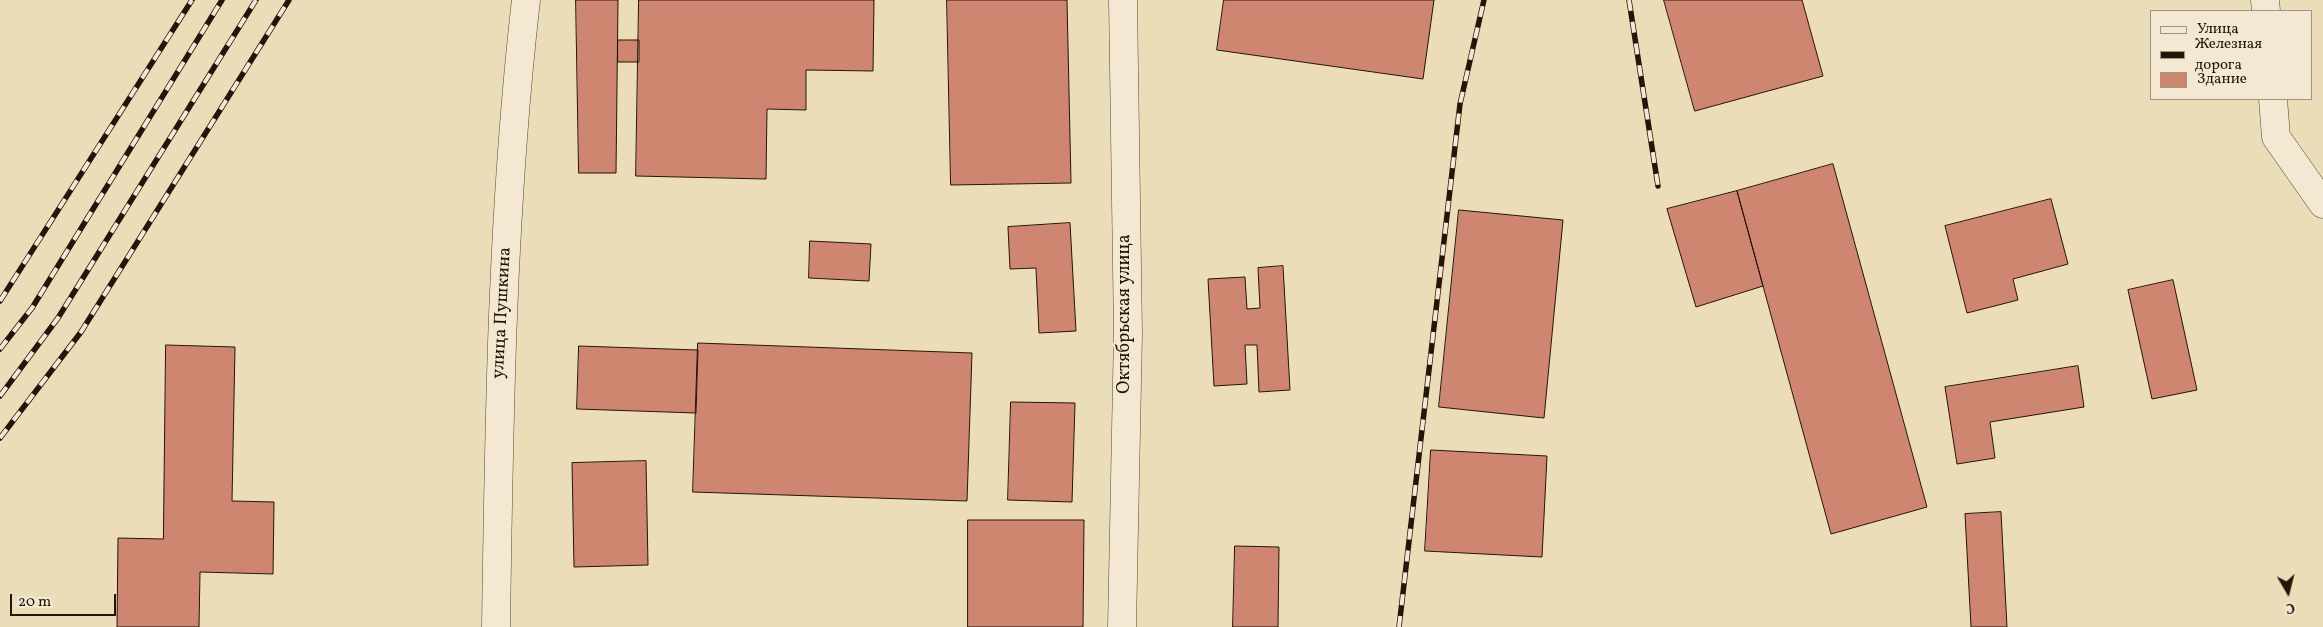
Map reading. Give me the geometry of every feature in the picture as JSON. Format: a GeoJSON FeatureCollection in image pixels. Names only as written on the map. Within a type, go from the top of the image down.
{"type":"FeatureCollection","features":[{"type":"Feature","properties":{"kind":"street","name":"улица Пушкина"},"geometry":{"type":"LineString","coordinates":[[496,627],[500,378],[514,100],[526,0]]}},
{"type":"Feature","properties":{"kind":"street","name":"Октябрьская улица"},"geometry":{"type":"LineString","coordinates":[[1122,627],[1128,332],[1123,0]]}},
{"type":"Feature","properties":{"kind":"street"},"geometry":{"type":"LineString","coordinates":[[2273,100],[2276,137],[2323,204]]}},
{"type":"Feature","properties":{"kind":"building"},"geometry":{"type":"Polygon","coordinates":[[[576,0],[618,0],[616,173],[579,173],[576,0]]]}},
{"type":"Feature","properties":{"kind":"building"},"geometry":{"type":"Polygon","coordinates":[[[639,0],[874,0],[873,71],[806,70],[806,110],[767,109],[766,179],[636,176],[639,0]]]}},
{"type":"Feature","properties":{"kind":"building"},"geometry":{"type":"Polygon","coordinates":[[[947,0],[1067,0],[1071,183],[951,185],[947,0]]]}},
{"type":"Feature","properties":{"kind":"building"},"geometry":{"type":"Polygon","coordinates":[[[1224,0],[1434,0],[1423,79],[1217,50],[1224,0]]]}},
{"type":"Feature","properties":{"kind":"building"},"geometry":{"type":"Polygon","coordinates":[[[1664,0],[1802,0],[1823,76],[1695,111],[1664,0]]]}},
{"type":"Feature","properties":{"kind":"building"},"geometry":{"type":"Polygon","coordinates":[[[618,40],[639,40],[639,62],[618,62],[618,40]]]}},
{"type":"Feature","properties":{"kind":"building"},"geometry":{"type":"Polygon","coordinates":[[[1833,164],[1927,507],[1831,534],[1737,191],[1833,164]]]}},
{"type":"Feature","properties":{"kind":"building"},"geometry":{"type":"Polygon","coordinates":[[[1737,191],[1763,286],[1696,307],[1667,209],[1737,191]]]}},
{"type":"Feature","properties":{"kind":"building"},"geometry":{"type":"Polygon","coordinates":[[[2051,199],[2068,264],[2013,279],[2018,300],[1967,313],[1945,226],[2051,199]]]}},
{"type":"Feature","properties":{"kind":"building"},"geometry":{"type":"Polygon","coordinates":[[[1459,210],[1563,220],[1544,418],[1439,407],[1459,210]]]}},
{"type":"Feature","properties":{"kind":"building"},"geometry":{"type":"Polygon","coordinates":[[[1070,223],[1076,331],[1039,333],[1036,268],[1010,269],[1008,227],[1070,223]]]}},
{"type":"Feature","properties":{"kind":"building"},"geometry":{"type":"Polygon","coordinates":[[[810,241],[871,244],[869,281],[809,278],[810,241]]]}},
{"type":"Feature","properties":{"kind":"building"},"geometry":{"type":"Polygon","coordinates":[[[1283,266],[1290,390],[1259,392],[1257,345],[1245,345],[1247,384],[1214,386],[1208,279],[1245,277],[1247,309],[1260,308],[1258,268],[1283,266]]]}},
{"type":"Feature","properties":{"kind":"building"},"geometry":{"type":"Polygon","coordinates":[[[2173,280],[2197,390],[2152,399],[2128,290],[2173,280]]]}},
{"type":"Feature","properties":{"kind":"building"},"geometry":{"type":"Polygon","coordinates":[[[698,343],[972,353],[967,501],[693,492],[698,343]]]}},
{"type":"Feature","properties":{"kind":"building"},"geometry":{"type":"Polygon","coordinates":[[[166,345],[235,347],[232,501],[274,502],[273,574],[200,572],[199,627],[117,627],[118,538],[163,539],[166,345]]]}},
{"type":"Feature","properties":{"kind":"building"},"geometry":{"type":"Polygon","coordinates":[[[579,346],[698,350],[696,413],[577,409],[579,346]]]}},
{"type":"Feature","properties":{"kind":"building"},"geometry":{"type":"Polygon","coordinates":[[[2078,366],[2084,407],[1990,422],[1995,458],[1957,464],[1945,387],[2078,366]]]}},
{"type":"Feature","properties":{"kind":"building"},"geometry":{"type":"Polygon","coordinates":[[[1011,402],[1075,403],[1072,502],[1008,500],[1011,402]]]}},
{"type":"Feature","properties":{"kind":"building"},"geometry":{"type":"Polygon","coordinates":[[[1431,450],[1547,456],[1542,557],[1425,551],[1431,450]]]}},
{"type":"Feature","properties":{"kind":"building"},"geometry":{"type":"Polygon","coordinates":[[[646,461],[648,565],[574,567],[572,463],[646,461]]]}},
{"type":"Feature","properties":{"kind":"building"},"geometry":{"type":"Polygon","coordinates":[[[2001,512],[2007,627],[1971,627],[1965,514],[2001,512]]]}},
{"type":"Feature","properties":{"kind":"building"},"geometry":{"type":"Polygon","coordinates":[[[968,520],[1084,520],[1083,627],[968,627],[968,520]]]}},
{"type":"Feature","properties":{"kind":"building"},"geometry":{"type":"Polygon","coordinates":[[[1235,546],[1279,547],[1278,627],[1233,627],[1235,546]]]}},
{"type":"Feature","properties":{"kind":"railway"},"geometry":{"type":"LineString","coordinates":[[0,301],[192,0]]}},
{"type":"Feature","properties":{"kind":"railway"},"geometry":{"type":"LineString","coordinates":[[0,349],[32,308],[222,0]]}},
{"type":"Feature","properties":{"kind":"railway"},"geometry":{"type":"LineString","coordinates":[[0,396],[58,318],[256,0]]}},
{"type":"Feature","properties":{"kind":"railway"},"geometry":{"type":"LineString","coordinates":[[0,438],[81,332],[289,0]]}},
{"type":"Feature","properties":{"kind":"railway"},"geometry":{"type":"LineString","coordinates":[[1399,627],[1460,104],[1484,0]]}},
{"type":"Feature","properties":{"kind":"railway"},"geometry":{"type":"LineString","coordinates":[[1629,0],[1658,186]]}}]}
